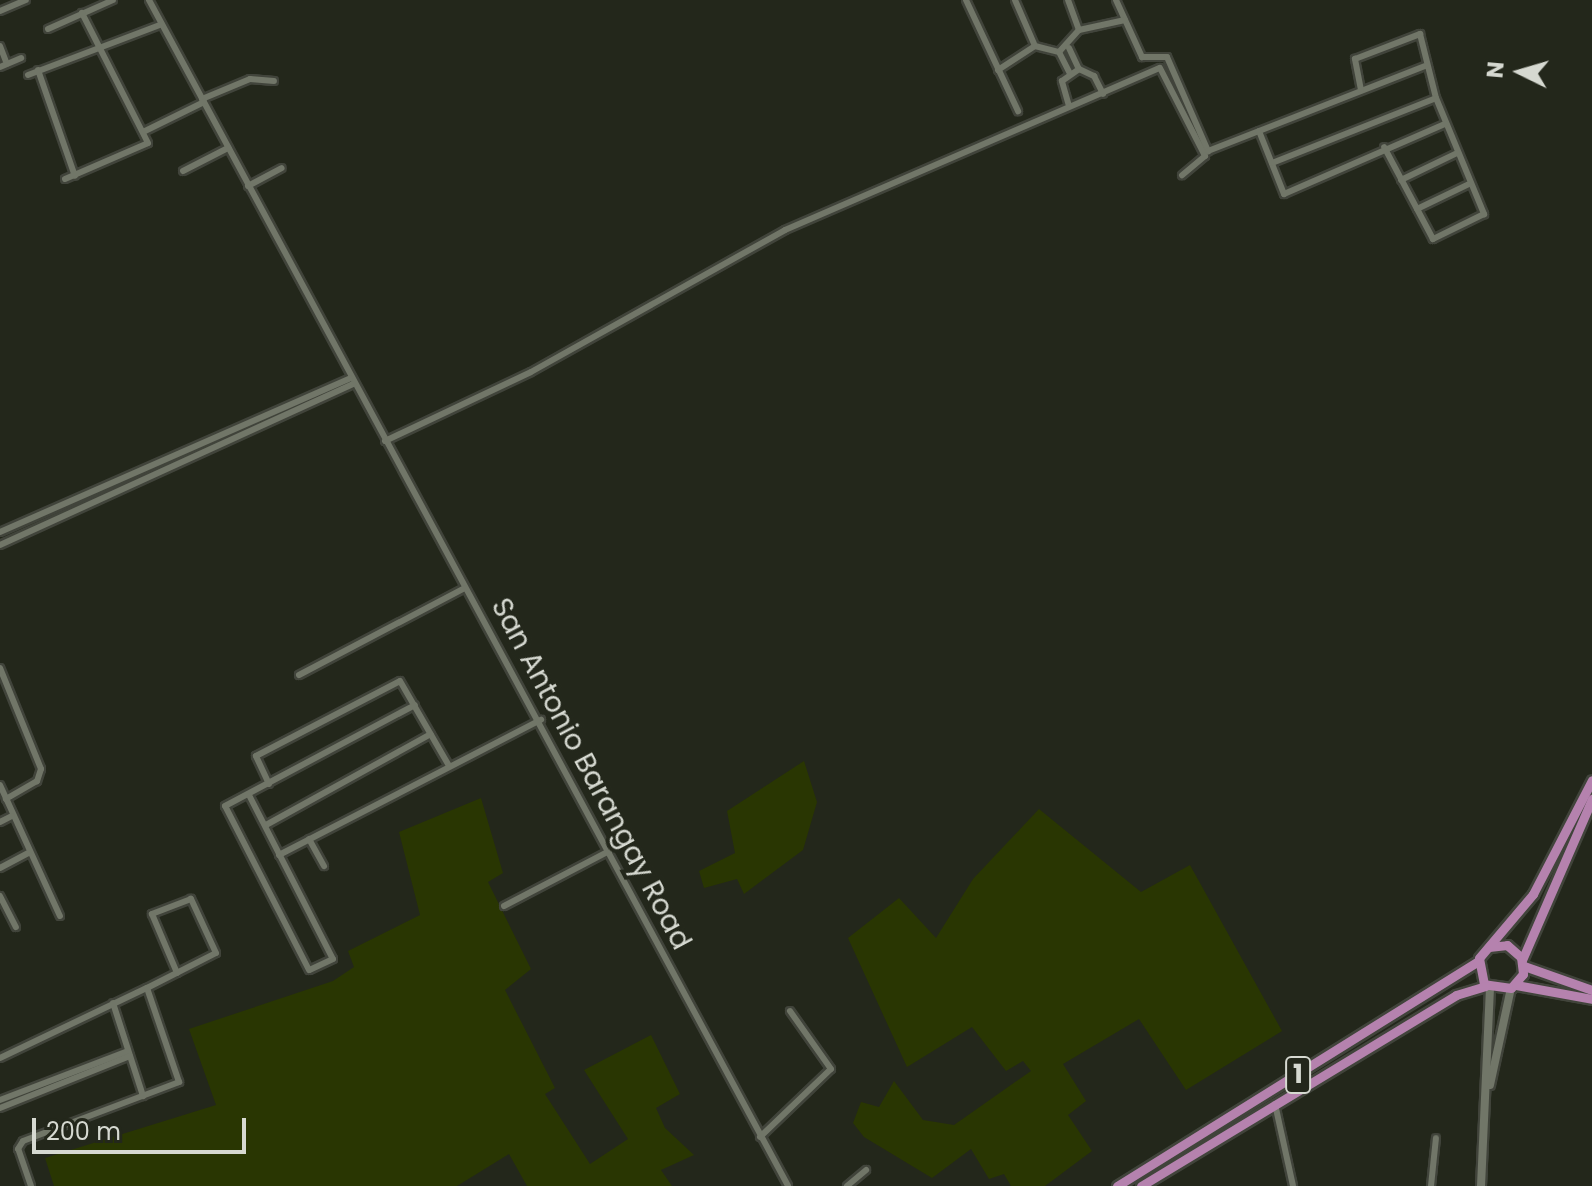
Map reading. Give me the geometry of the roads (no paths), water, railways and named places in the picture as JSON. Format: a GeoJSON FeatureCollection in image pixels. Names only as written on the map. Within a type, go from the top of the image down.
{"type":"FeatureCollection","features":[{"type":"Feature","properties":{"kind":"highway","name":"1"},"geometry":{"type":"LineString","coordinates":[[1123,1184],[1478,961],[1556,859],[1592,780]]}},
{"type":"Feature","properties":{"kind":"highway"},"geometry":{"type":"LineString","coordinates":[[1592,799],[1514,986],[1592,999]]}},
{"type":"Feature","properties":{"kind":"highway"},"geometry":{"type":"LineString","coordinates":[[1489,947],[1510,946],[1523,963],[1592,990]]}},
{"type":"Feature","properties":{"kind":"highway"},"geometry":{"type":"LineString","coordinates":[[1478,961],[1488,988]]}},
{"type":"Feature","properties":{"kind":"highway","name":"1"},"geometry":{"type":"LineString","coordinates":[[1141,1186],[1456,995],[1514,986]]}},
{"type":"Feature","properties":{"kind":"main road"},"geometry":{"type":"LineString","coordinates":[[1488,1089],[1514,986]]}},
{"type":"Feature","properties":{"kind":"main road"},"geometry":{"type":"LineString","coordinates":[[1481,1186],[1488,1089],[1488,988]]}},
{"type":"Feature","properties":{"kind":"street"},"geometry":{"type":"LineString","coordinates":[[0,11],[14,2],[26,0]]}},
{"type":"Feature","properties":{"kind":"street"},"geometry":{"type":"LineString","coordinates":[[48,29],[113,0]]}},
{"type":"Feature","properties":{"kind":"street","name":"San Antonio Barangay Road"},"geometry":{"type":"LineString","coordinates":[[149,0],[352,381],[541,720],[788,1186]]}},
{"type":"Feature","properties":{"kind":"street"},"geometry":{"type":"LineString","coordinates":[[966,0],[1018,111]]}},
{"type":"Feature","properties":{"kind":"street"},"geometry":{"type":"LineString","coordinates":[[1015,0],[1035,46]]}},
{"type":"Feature","properties":{"kind":"street"},"geometry":{"type":"LineString","coordinates":[[1068,0],[1079,30]]}},
{"type":"Feature","properties":{"kind":"street"},"geometry":{"type":"LineString","coordinates":[[1116,0],[1142,57],[1167,57],[1208,151],[1425,66]]}},
{"type":"Feature","properties":{"kind":"street"},"geometry":{"type":"LineString","coordinates":[[65,179],[148,143],[82,13]]}},
{"type":"Feature","properties":{"kind":"street"},"geometry":{"type":"LineString","coordinates":[[998,70],[1035,46],[1059,52],[1069,48],[1079,30],[1125,20]]}},
{"type":"Feature","properties":{"kind":"street"},"geometry":{"type":"LineString","coordinates":[[28,75],[96,45],[162,24]]}},
{"type":"Feature","properties":{"kind":"street"},"geometry":{"type":"LineString","coordinates":[[1361,90],[1355,59],[1420,34],[1425,66],[1445,124],[1484,214],[1433,239],[1384,147]]}},
{"type":"Feature","properties":{"kind":"street"},"geometry":{"type":"LineString","coordinates":[[0,46],[4,65],[21,58]]}},
{"type":"Feature","properties":{"kind":"street"},"geometry":{"type":"LineString","coordinates":[[1069,48],[1079,69],[1094,76],[1103,94]]}},
{"type":"Feature","properties":{"kind":"street"},"geometry":{"type":"LineString","coordinates":[[1059,52],[1070,74]]}},
{"type":"Feature","properties":{"kind":"street"},"geometry":{"type":"LineString","coordinates":[[385,441],[531,372],[785,230],[1160,68],[1168,72],[1205,156],[1182,175]]}},
{"type":"Feature","properties":{"kind":"street"},"geometry":{"type":"LineString","coordinates":[[1069,106],[1062,90],[1070,74],[1079,69]]}},
{"type":"Feature","properties":{"kind":"street"},"geometry":{"type":"LineString","coordinates":[[38,70],[75,176]]}},
{"type":"Feature","properties":{"kind":"street"},"geometry":{"type":"LineString","coordinates":[[143,132],[250,79],[274,81]]}},
{"type":"Feature","properties":{"kind":"street"},"geometry":{"type":"LineString","coordinates":[[1272,163],[1436,98]]}},
{"type":"Feature","properties":{"kind":"street"},"geometry":{"type":"LineString","coordinates":[[1259,131],[1284,194],[1384,147],[1445,124]]}},
{"type":"Feature","properties":{"kind":"street"},"geometry":{"type":"LineString","coordinates":[[183,171],[228,148]]}},
{"type":"Feature","properties":{"kind":"street"},"geometry":{"type":"LineString","coordinates":[[1401,180],[1457,153]]}},
{"type":"Feature","properties":{"kind":"street"},"geometry":{"type":"LineString","coordinates":[[248,186],[282,168]]}},
{"type":"Feature","properties":{"kind":"street"},"geometry":{"type":"LineString","coordinates":[[1417,209],[1469,184]]}},
{"type":"Feature","properties":{"kind":"street"},"geometry":{"type":"LineString","coordinates":[[0,532],[352,381]]}},
{"type":"Feature","properties":{"kind":"street"},"geometry":{"type":"LineString","coordinates":[[0,545],[352,381]]}},
{"type":"Feature","properties":{"kind":"street"},"geometry":{"type":"LineString","coordinates":[[299,675],[465,588]]}},
{"type":"Feature","properties":{"kind":"street"},"geometry":{"type":"LineString","coordinates":[[0,668],[41,769],[37,781],[6,799]]}},
{"type":"Feature","properties":{"kind":"street"},"geometry":{"type":"LineString","coordinates":[[269,784],[256,756],[400,681],[449,766]]}},
{"type":"Feature","properties":{"kind":"street"},"geometry":{"type":"LineString","coordinates":[[249,795],[333,959],[309,970],[225,806],[415,705]]}},
{"type":"Feature","properties":{"kind":"street"},"geometry":{"type":"LineString","coordinates":[[279,855],[541,720]]}},
{"type":"Feature","properties":{"kind":"street"},"geometry":{"type":"LineString","coordinates":[[266,825],[431,734]]}},
{"type":"Feature","properties":{"kind":"street"},"geometry":{"type":"LineString","coordinates":[[0,785],[28,853],[60,916]]}},
{"type":"Feature","properties":{"kind":"street"},"geometry":{"type":"LineString","coordinates":[[0,822],[12,816]]}},
{"type":"Feature","properties":{"kind":"street"},"geometry":{"type":"LineString","coordinates":[[309,839],[324,866]]}},
{"type":"Feature","properties":{"kind":"street"},"geometry":{"type":"LineString","coordinates":[[504,906],[609,851]]}},
{"type":"Feature","properties":{"kind":"street"},"geometry":{"type":"LineString","coordinates":[[0,868],[28,853]]}},
{"type":"Feature","properties":{"kind":"street"},"geometry":{"type":"LineString","coordinates":[[0,896],[16,927]]}},
{"type":"Feature","properties":{"kind":"street"},"geometry":{"type":"LineString","coordinates":[[0,1058],[147,988],[177,973],[216,953],[191,899],[152,914],[177,973]]}},
{"type":"Feature","properties":{"kind":"street"},"geometry":{"type":"LineString","coordinates":[[31,1186],[18,1149],[23,1141],[179,1082],[147,988]]}},
{"type":"Feature","properties":{"kind":"street"},"geometry":{"type":"LineString","coordinates":[[113,1003],[143,1096]]}},
{"type":"Feature","properties":{"kind":"street"},"geometry":{"type":"LineString","coordinates":[[760,1137],[831,1069],[790,1011]]}},
{"type":"Feature","properties":{"kind":"street"},"geometry":{"type":"LineString","coordinates":[[0,1100],[129,1054]]}},
{"type":"Feature","properties":{"kind":"street"},"geometry":{"type":"LineString","coordinates":[[0,1108],[129,1054]]}},
{"type":"Feature","properties":{"kind":"street"},"geometry":{"type":"LineString","coordinates":[[1275,1103],[1293,1186]]}},
{"type":"Feature","properties":{"kind":"street"},"geometry":{"type":"LineString","coordinates":[[1431,1186],[1436,1138]]}},
{"type":"Feature","properties":{"kind":"street"},"geometry":{"type":"LineString","coordinates":[[847,1186],[866,1170]]}}]}
